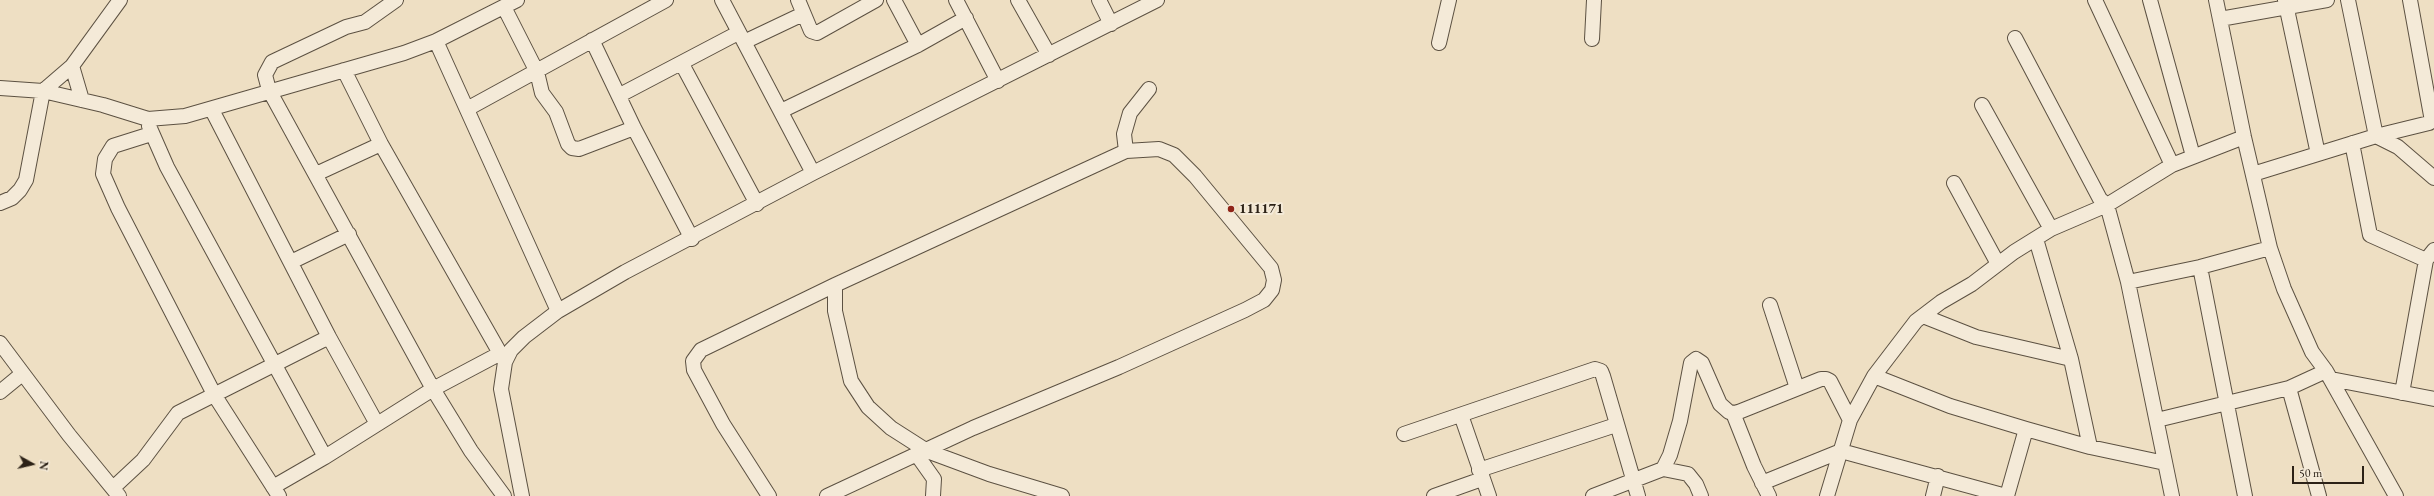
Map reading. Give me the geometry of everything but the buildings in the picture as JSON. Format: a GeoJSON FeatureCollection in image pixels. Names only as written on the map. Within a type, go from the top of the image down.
{"type":"FeatureCollection","features":[{"type":"Feature","properties":{"kind":"street"},"geometry":{"type":"LineString","coordinates":[[0,203],[12,198],[20,190],[26,180],[44,91],[72,66],[120,0]]}},
{"type":"Feature","properties":{"kind":"street"},"geometry":{"type":"LineString","coordinates":[[396,0],[364,22],[346,27],[272,62],[265,75],[269,90],[433,389],[471,451],[504,496]]}},
{"type":"Feature","properties":{"kind":"street"},"geometry":{"type":"LineString","coordinates":[[0,88],[44,91],[109,107],[148,119],[184,116],[212,110],[269,90],[344,70],[436,41],[517,0]]}},
{"type":"Feature","properties":{"kind":"street"},"geometry":{"type":"LineString","coordinates":[[467,109],[666,0]]}},
{"type":"Feature","properties":{"kind":"street"},"geometry":{"type":"LineString","coordinates":[[722,0],[813,173]]}},
{"type":"Feature","properties":{"kind":"street"},"geometry":{"type":"LineString","coordinates":[[798,0],[811,31],[817,33],[876,0]]}},
{"type":"Feature","properties":{"kind":"street"},"geometry":{"type":"LineString","coordinates":[[894,0],[918,45]]}},
{"type":"Feature","properties":{"kind":"street"},"geometry":{"type":"LineString","coordinates":[[956,0],[998,81]]}},
{"type":"Feature","properties":{"kind":"street"},"geometry":{"type":"LineString","coordinates":[[1018,0],[1049,55]]}},
{"type":"Feature","properties":{"kind":"street"},"geometry":{"type":"LineString","coordinates":[[1099,0],[1111,24]]}},
{"type":"Feature","properties":{"kind":"street"},"geometry":{"type":"LineString","coordinates":[[151,134],[113,146],[105,159],[103,174],[118,208],[215,396],[276,492],[325,457],[433,389],[502,358],[524,337],[558,311],[625,272],[757,204],[813,173],[1157,0]]}},
{"type":"Feature","properties":{"kind":"street"},"geometry":{"type":"LineString","coordinates":[[1439,43],[1449,0]]}},
{"type":"Feature","properties":{"kind":"street"},"geometry":{"type":"LineString","coordinates":[[1592,39],[1594,0]]}},
{"type":"Feature","properties":{"kind":"street"},"geometry":{"type":"LineString","coordinates":[[2094,0],[2172,165]]}},
{"type":"Feature","properties":{"kind":"street"},"geometry":{"type":"LineString","coordinates":[[2150,0],[2193,156]]}},
{"type":"Feature","properties":{"kind":"street"},"geometry":{"type":"LineString","coordinates":[[2216,0],[2244,137],[2270,248],[2284,289],[2312,352],[2328,375],[2390,495]]}},
{"type":"Feature","properties":{"kind":"street"},"geometry":{"type":"LineString","coordinates":[[2220,19],[2285,4],[2327,0]]}},
{"type":"Feature","properties":{"kind":"street"},"geometry":{"type":"LineString","coordinates":[[2348,0],[2376,136]]}},
{"type":"Feature","properties":{"kind":"street"},"geometry":{"type":"LineString","coordinates":[[2253,174],[2376,136],[2429,123],[2432,120],[2427,56],[2410,0]]}},
{"type":"Feature","properties":{"kind":"street"},"geometry":{"type":"LineString","coordinates":[[2285,4],[2318,154]]}},
{"type":"Feature","properties":{"kind":"street"},"geometry":{"type":"LineString","coordinates":[[504,7],[536,72],[542,93],[556,112],[568,144],[572,148],[579,149],[634,128]]}},
{"type":"Feature","properties":{"kind":"street"},"geometry":{"type":"LineString","coordinates":[[620,95],[741,37],[803,14]]}},
{"type":"Feature","properties":{"kind":"street"},"geometry":{"type":"LineString","coordinates":[[781,111],[918,45],[966,18]]}},
{"type":"Feature","properties":{"kind":"street"},"geometry":{"type":"LineString","coordinates":[[2015,38],[2100,199],[2107,205],[2128,282],[2172,496]]}},
{"type":"Feature","properties":{"kind":"street"},"geometry":{"type":"LineString","coordinates":[[592,40],[620,95],[634,128],[692,238]]}},
{"type":"Feature","properties":{"kind":"street"},"geometry":{"type":"LineString","coordinates":[[436,41],[558,311]]}},
{"type":"Feature","properties":{"kind":"street"},"geometry":{"type":"LineString","coordinates":[[682,64],[757,204]]}},
{"type":"Feature","properties":{"kind":"street"},"geometry":{"type":"LineString","coordinates":[[72,66],[82,100]]}},
{"type":"Feature","properties":{"kind":"street"},"geometry":{"type":"LineString","coordinates":[[344,70],[381,144],[502,358],[501,389],[522,496]]}},
{"type":"Feature","properties":{"kind":"street"},"geometry":{"type":"LineString","coordinates":[[1126,151],[1124,134],[1130,113],[1149,89]]}},
{"type":"Feature","properties":{"kind":"street"},"geometry":{"type":"LineString","coordinates":[[1982,105],[2051,229]]}},
{"type":"Feature","properties":{"kind":"street"},"geometry":{"type":"LineString","coordinates":[[212,110],[329,337],[377,424]]}},
{"type":"Feature","properties":{"kind":"street"},"geometry":{"type":"LineString","coordinates":[[148,119],[151,134],[167,167],[325,457]]}},
{"type":"Feature","properties":{"kind":"street"},"geometry":{"type":"LineString","coordinates":[[2376,136],[2398,147],[2434,178]]}},
{"type":"Feature","properties":{"kind":"street"},"geometry":{"type":"LineString","coordinates":[[1827,496],[1850,420],[1874,376],[1916,321],[2014,252],[2051,229],[2107,205],[2172,165],[2244,137]]}},
{"type":"Feature","properties":{"kind":"street"},"geometry":{"type":"LineString","coordinates":[[2352,143],[2370,235],[2430,255],[2402,393]]}},
{"type":"Feature","properties":{"kind":"street"},"geometry":{"type":"LineString","coordinates":[[316,174],[381,144]]}},
{"type":"Feature","properties":{"kind":"street"},"geometry":{"type":"LineString","coordinates":[[769,496],[723,424],[694,370],[692,361],[701,350],[1126,151],[1159,149],[1174,155],[1195,176],[1271,268],[1274,280],[1272,290],[1264,300],[1245,310],[1119,367],[974,428],[827,496]]}},
{"type":"Feature","properties":{"kind":"street"},"geometry":{"type":"LineString","coordinates":[[1954,183],[1998,264]]}},
{"type":"Feature","properties":{"kind":"street"},"geometry":{"type":"LineString","coordinates":[[291,262],[349,234]]}},
{"type":"Feature","properties":{"kind":"street"},"geometry":{"type":"LineString","coordinates":[[2036,239],[2070,359],[2090,447]]}},
{"type":"Feature","properties":{"kind":"street"},"geometry":{"type":"LineString","coordinates":[[2128,282],[2200,267],[2270,248]]}},
{"type":"Feature","properties":{"kind":"street"},"geometry":{"type":"LineString","coordinates":[[2200,267],[2226,404],[2246,496]]}},
{"type":"Feature","properties":{"kind":"street"},"geometry":{"type":"LineString","coordinates":[[835,286],[835,311],[851,381],[868,406],[891,428],[922,453],[1062,496]]}},
{"type":"Feature","properties":{"kind":"street"},"geometry":{"type":"LineString","coordinates":[[1770,305],[1797,388]]}},
{"type":"Feature","properties":{"kind":"street"},"geometry":{"type":"LineString","coordinates":[[1923,316],[1976,337],[2070,359]]}},
{"type":"Feature","properties":{"kind":"street"},"geometry":{"type":"LineString","coordinates":[[0,343],[69,435],[116,492],[143,460],[178,413],[215,396],[329,337]]}},
{"type":"Feature","properties":{"kind":"street"},"geometry":{"type":"LineString","coordinates":[[1663,469],[1670,455],[1678,427],[1691,363],[1696,359],[1702,363],[1720,404],[1729,412],[1733,412],[1821,379],[1830,381],[1850,420]]}},
{"type":"Feature","properties":{"kind":"street"},"geometry":{"type":"LineString","coordinates":[[1404,434],[1595,369],[1601,371],[1603,376],[1616,425],[1638,496]]}},
{"type":"Feature","properties":{"kind":"street"},"geometry":{"type":"LineString","coordinates":[[0,392],[22,374]]}},
{"type":"Feature","properties":{"kind":"street"},"geometry":{"type":"LineString","coordinates":[[2157,420],[2289,388],[2328,375],[2402,393],[2434,399]]}},
{"type":"Feature","properties":{"kind":"street"},"geometry":{"type":"LineString","coordinates":[[1874,376],[1950,406],[2026,429],[2090,447],[2165,463]]}},
{"type":"Feature","properties":{"kind":"street"},"geometry":{"type":"LineString","coordinates":[[2289,388],[2319,496]]}},
{"type":"Feature","properties":{"kind":"street"},"geometry":{"type":"LineString","coordinates":[[1733,412],[1762,483],[1769,496]]}},
{"type":"Feature","properties":{"kind":"street"},"geometry":{"type":"LineString","coordinates":[[1461,415],[1489,496]]}},
{"type":"Feature","properties":{"kind":"street"},"geometry":{"type":"LineString","coordinates":[[1434,496],[1481,475],[1616,425]]}},
{"type":"Feature","properties":{"kind":"street"},"geometry":{"type":"LineString","coordinates":[[1762,483],[1841,451],[1938,476],[2006,496],[2026,429]]}},
{"type":"Feature","properties":{"kind":"street"},"geometry":{"type":"LineString","coordinates":[[922,453],[934,479],[933,496]]}},
{"type":"Feature","properties":{"kind":"street"},"geometry":{"type":"LineString","coordinates":[[1593,496],[1663,469],[1688,474],[1696,484],[1701,496]]}},
{"type":"Feature","properties":{"kind":"street"},"geometry":{"type":"LineString","coordinates":[[1933,496],[1938,476]]}},
{"type":"Feature","properties":{"kind":"place","name":"111171"},"geometry":{"type":"Point","coordinates":[1231,209]}}]}
